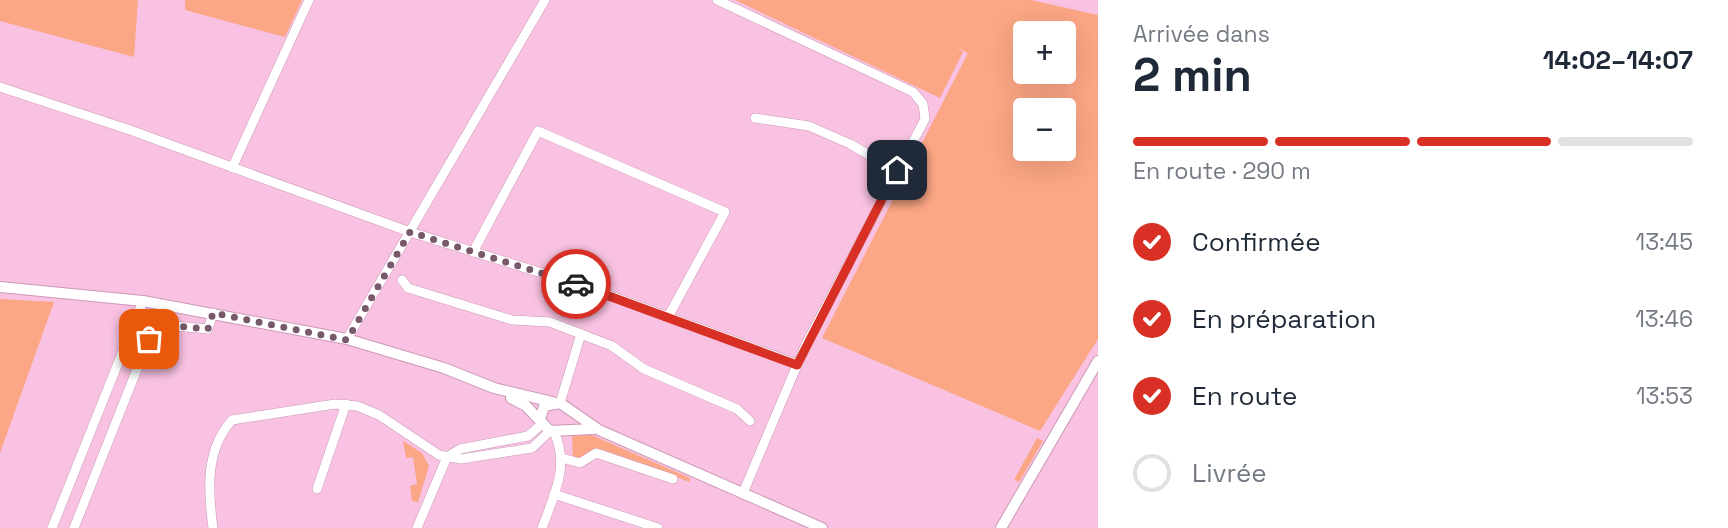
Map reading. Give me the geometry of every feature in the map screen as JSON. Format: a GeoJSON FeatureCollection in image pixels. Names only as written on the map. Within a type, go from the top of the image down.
{"type":"FeatureCollection","features":[{"type":"Feature","properties":{"kind":"street"},"geometry":{"type":"LineString","coordinates":[[232,169],[309,0]]}},
{"type":"Feature","properties":{"kind":"street"},"geometry":{"type":"LineString","coordinates":[[347,340],[545,0]]}},
{"type":"Feature","properties":{"kind":"street"},"geometry":{"type":"LineString","coordinates":[[717,0],[913,92],[923,104],[925,119],[797,365],[743,493]]}},
{"type":"Feature","properties":{"kind":"street"},"geometry":{"type":"LineString","coordinates":[[0,87],[131,130],[410,232],[584,286],[797,365]]}},
{"type":"Feature","properties":{"kind":"street"},"geometry":{"type":"LineString","coordinates":[[755,118],[809,126],[850,144],[897,170]]}},
{"type":"Feature","properties":{"kind":"street"},"geometry":{"type":"LineString","coordinates":[[473,251],[538,131],[725,212],[668,317]]}},
{"type":"Feature","properties":{"kind":"street"},"geometry":{"type":"LineString","coordinates":[[402,280],[408,288],[512,320],[550,323],[612,346],[644,369],[737,409],[750,421]]}},
{"type":"Feature","properties":{"kind":"street"},"geometry":{"type":"LineString","coordinates":[[0,287],[143,301],[347,340],[444,368],[494,388],[526,406],[550,427],[599,430]]}},
{"type":"Feature","properties":{"kind":"street"},"geometry":{"type":"LineString","coordinates":[[51,528],[143,301]]}},
{"type":"Feature","properties":{"kind":"street"},"geometry":{"type":"LineString","coordinates":[[74,528],[149,339],[175,326],[208,329],[213,313]]}},
{"type":"Feature","properties":{"kind":"street"},"geometry":{"type":"LineString","coordinates":[[417,528],[447,457],[460,449],[528,436],[569,421],[561,405],[581,334]]}},
{"type":"Feature","properties":{"kind":"street"},"geometry":{"type":"LineString","coordinates":[[1006,526],[1098,361]]}},
{"type":"Feature","properties":{"kind":"street"},"geometry":{"type":"LineString","coordinates":[[494,388],[561,405],[599,430],[822,528]]}},
{"type":"Feature","properties":{"kind":"street"},"geometry":{"type":"LineString","coordinates":[[213,528],[208,489],[210,469],[223,430],[232,420],[346,404],[379,415],[439,455],[447,457]]}},
{"type":"Feature","properties":{"kind":"street"},"geometry":{"type":"LineString","coordinates":[[317,489],[346,404]]}},
{"type":"Feature","properties":{"kind":"street"},"geometry":{"type":"LineString","coordinates":[[542,528],[554,494],[562,450],[541,410],[561,405]]}},
{"type":"Feature","properties":{"kind":"street"},"geometry":{"type":"LineString","coordinates":[[562,458],[580,463],[596,453],[673,479]]}},
{"type":"Feature","properties":{"kind":"street"},"geometry":{"type":"LineString","coordinates":[[554,494],[658,528]]}},
{"type":"Feature","properties":{"kind":"shaded area"},"geometry":{"type":"Polygon","coordinates":[[[0,0],[138,0],[134,57],[0,21],[0,0]]]}},
{"type":"Feature","properties":{"kind":"shaded area"},"geometry":{"type":"Polygon","coordinates":[[[185,0],[302,0],[285,37],[185,10],[185,0]]]}},
{"type":"Feature","properties":{"kind":"shaded area"},"geometry":{"type":"Polygon","coordinates":[[[735,0],[1031,0],[1098,15],[1098,339],[1040,431],[822,338],[968,53],[956,47],[963,52],[940,98],[735,0]]]}},
{"type":"Feature","properties":{"kind":"shaded area"},"geometry":{"type":"Polygon","coordinates":[[[0,299],[54,302],[0,453],[0,299]]]}},
{"type":"Feature","properties":{"kind":"shaded area"},"geometry":{"type":"Polygon","coordinates":[[[587,433],[690,478],[690,482],[601,449],[593,449],[580,460],[573,459],[572,436],[587,433]]]}},
{"type":"Feature","properties":{"kind":"shaded area"},"geometry":{"type":"Polygon","coordinates":[[[1037,438],[1043,441],[1019,482],[1014,480],[1037,438]]]}},
{"type":"Feature","properties":{"kind":"shaded area"},"geometry":{"type":"Polygon","coordinates":[[[403,441],[422,453],[429,466],[418,502],[412,501],[410,486],[417,484],[413,457],[406,458],[403,441]]]}},
{"type":"Feature","properties":{"kind":"way so far"},"geometry":{"type":"LineString","coordinates":[[149,339],[175,326],[208,329],[213,313],[347,340],[353,325],[410,232],[576,284]]}},
{"type":"Feature","properties":{"kind":"route"},"geometry":{"type":"LineString","coordinates":[[576,284],[797,365],[897,170]]}}]}
